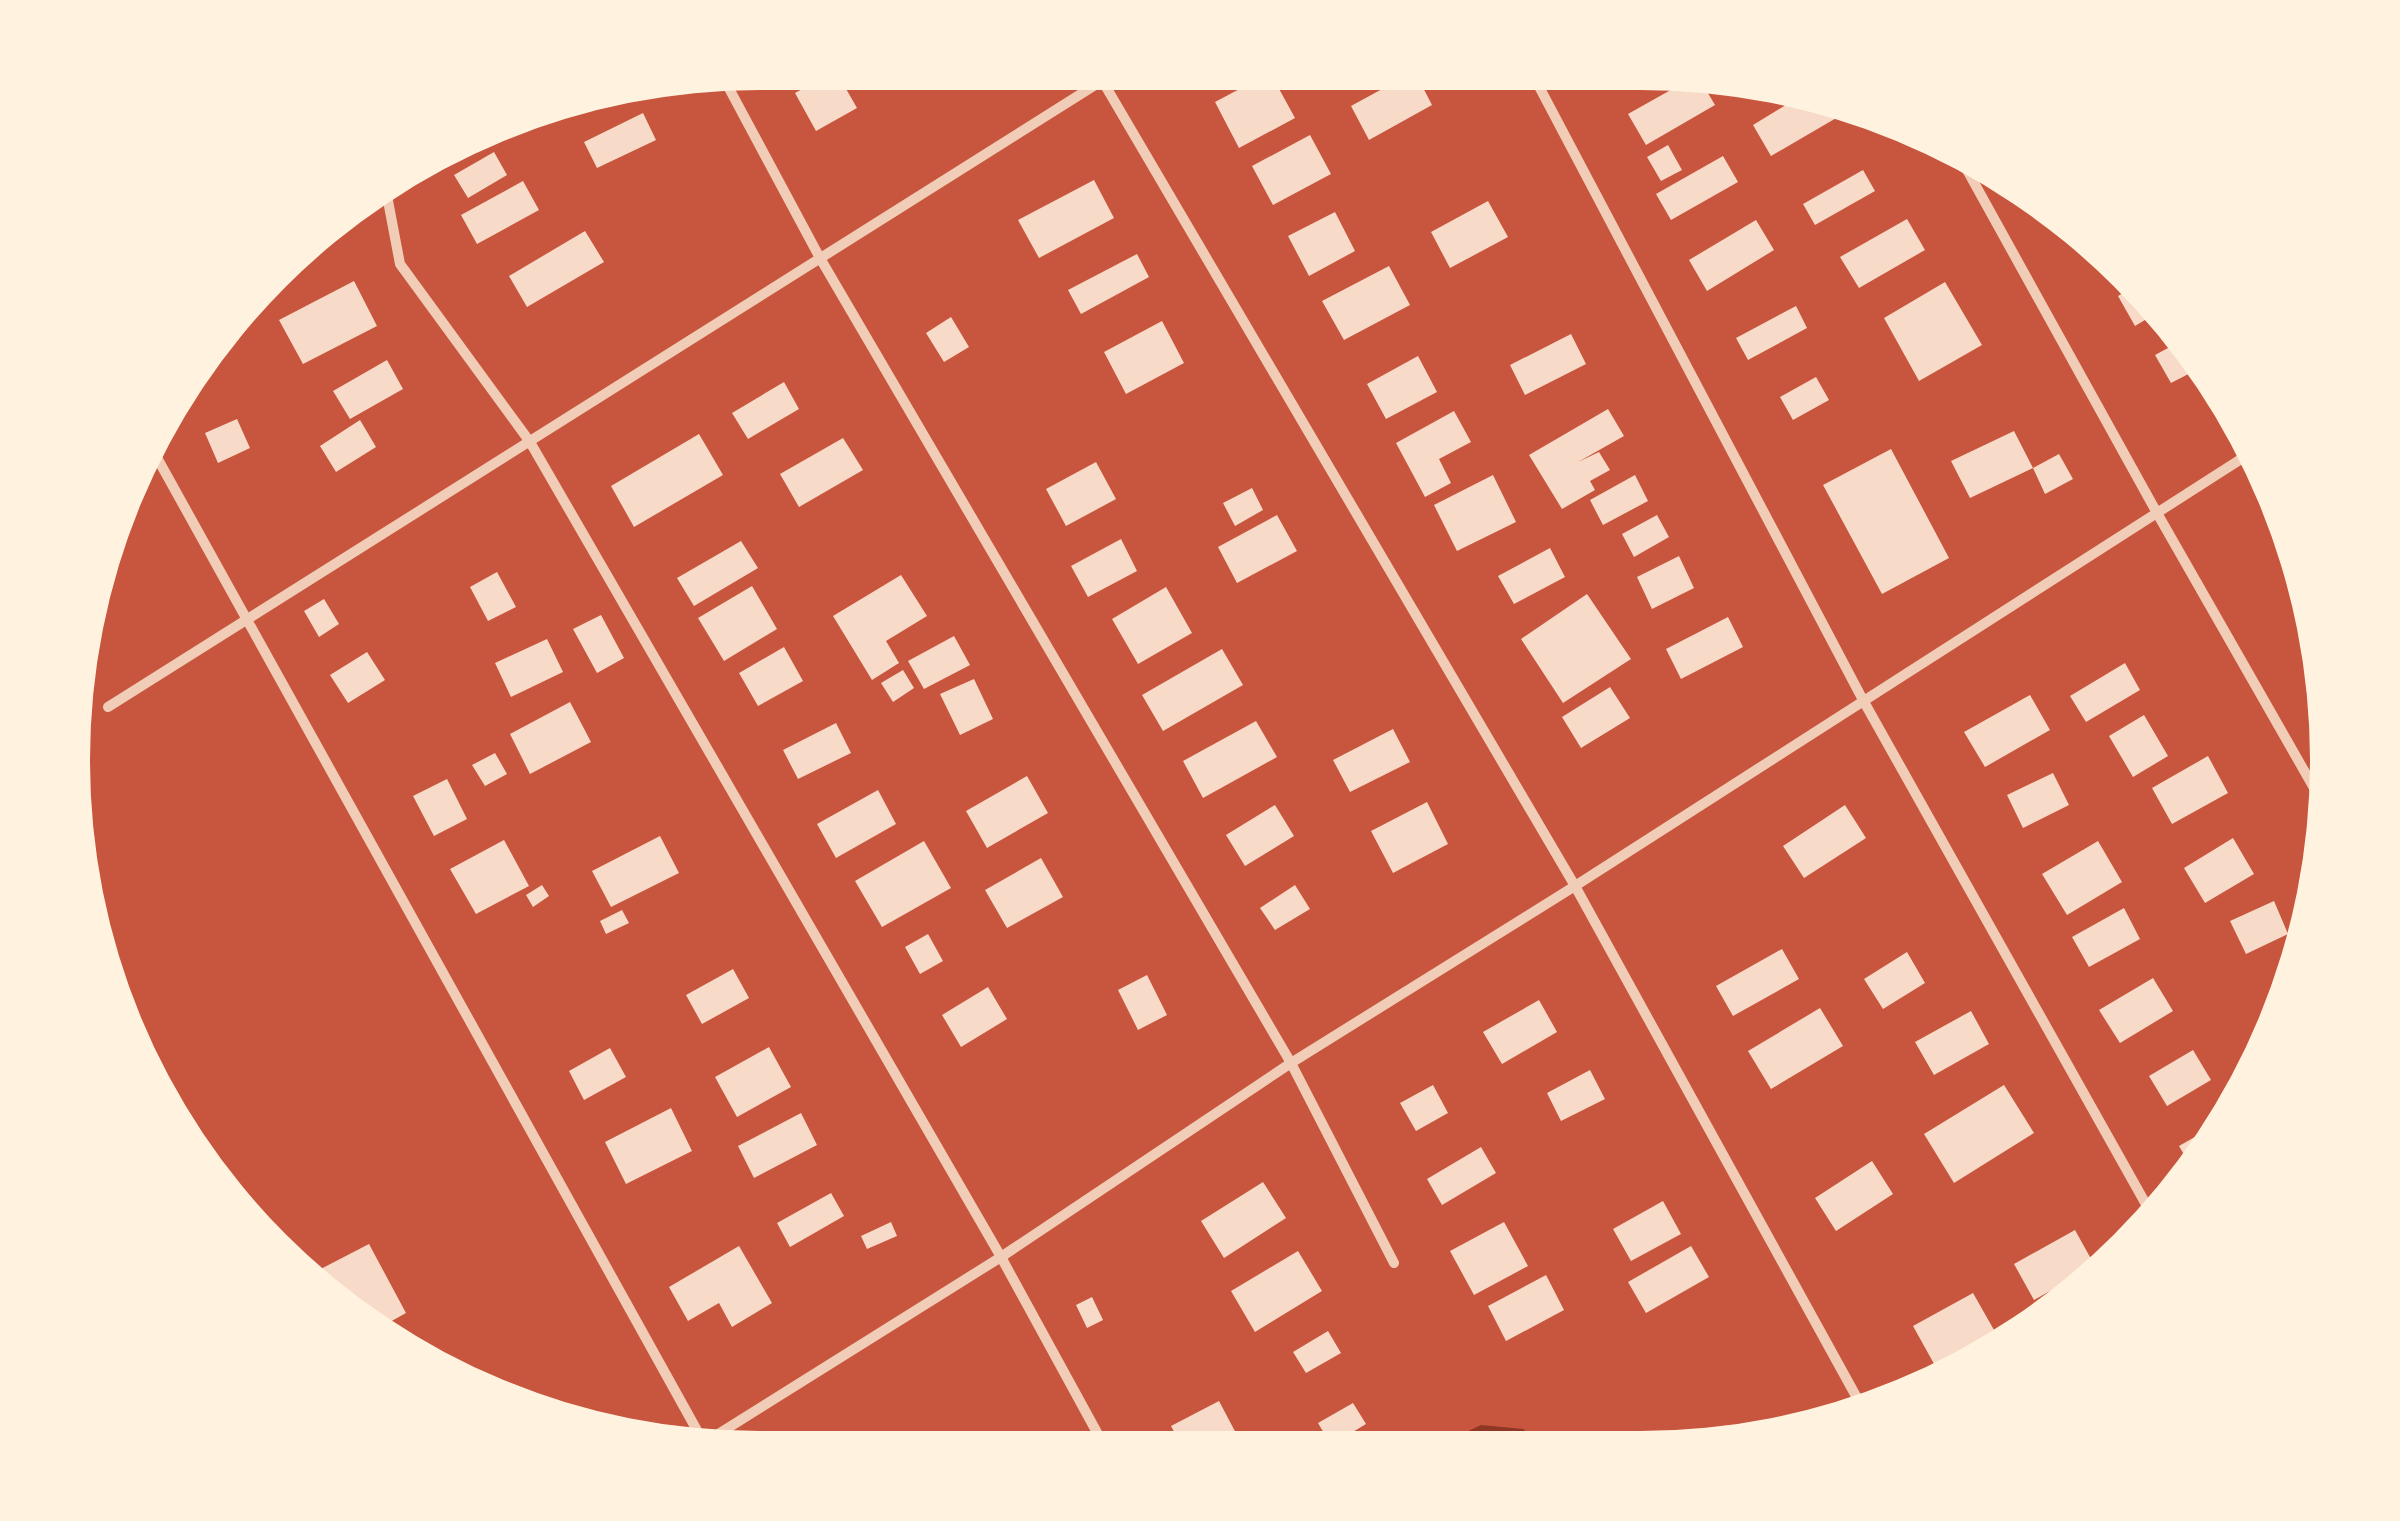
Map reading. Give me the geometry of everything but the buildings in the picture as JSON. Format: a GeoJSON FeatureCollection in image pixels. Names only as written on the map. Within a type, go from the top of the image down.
{"type":"FeatureCollection","features":[{"type":"Feature","properties":{"kind":"street"},"geometry":{"type":"LineString","coordinates":[[108,707],[1082,90]]}},
{"type":"Feature","properties":{"kind":"street"},"geometry":{"type":"LineString","coordinates":[[1112,90],[1576,886],[1856,1395]]}},
{"type":"Feature","properties":{"kind":"street"},"geometry":{"type":"LineString","coordinates":[[1541,90],[1863,700],[2145,1202]]}},
{"type":"Feature","properties":{"kind":"street"},"geometry":{"type":"LineString","coordinates":[[731,91],[820,258],[1291,1064],[1394,1263]]}},
{"type":"Feature","properties":{"kind":"street"},"geometry":{"type":"LineString","coordinates":[[1972,178],[2156,514],[2310,780]]}},
{"type":"Feature","properties":{"kind":"street"},"geometry":{"type":"LineString","coordinates":[[388,203],[400,264],[530,442],[1001,1258],[1096,1431]]}},
{"type":"Feature","properties":{"kind":"street"},"geometry":{"type":"LineString","coordinates":[[725,1430],[1001,1258],[1291,1064],[2239,460]]}},
{"type":"Feature","properties":{"kind":"street"},"geometry":{"type":"LineString","coordinates":[[159,463],[695,1428]]}},
{"type":"Feature","properties":{"kind":"shaded area"},"geometry":{"type":"Polygon","coordinates":[[[1481,1425],[1525,1431],[1468,1431],[1481,1425]]]}}]}
